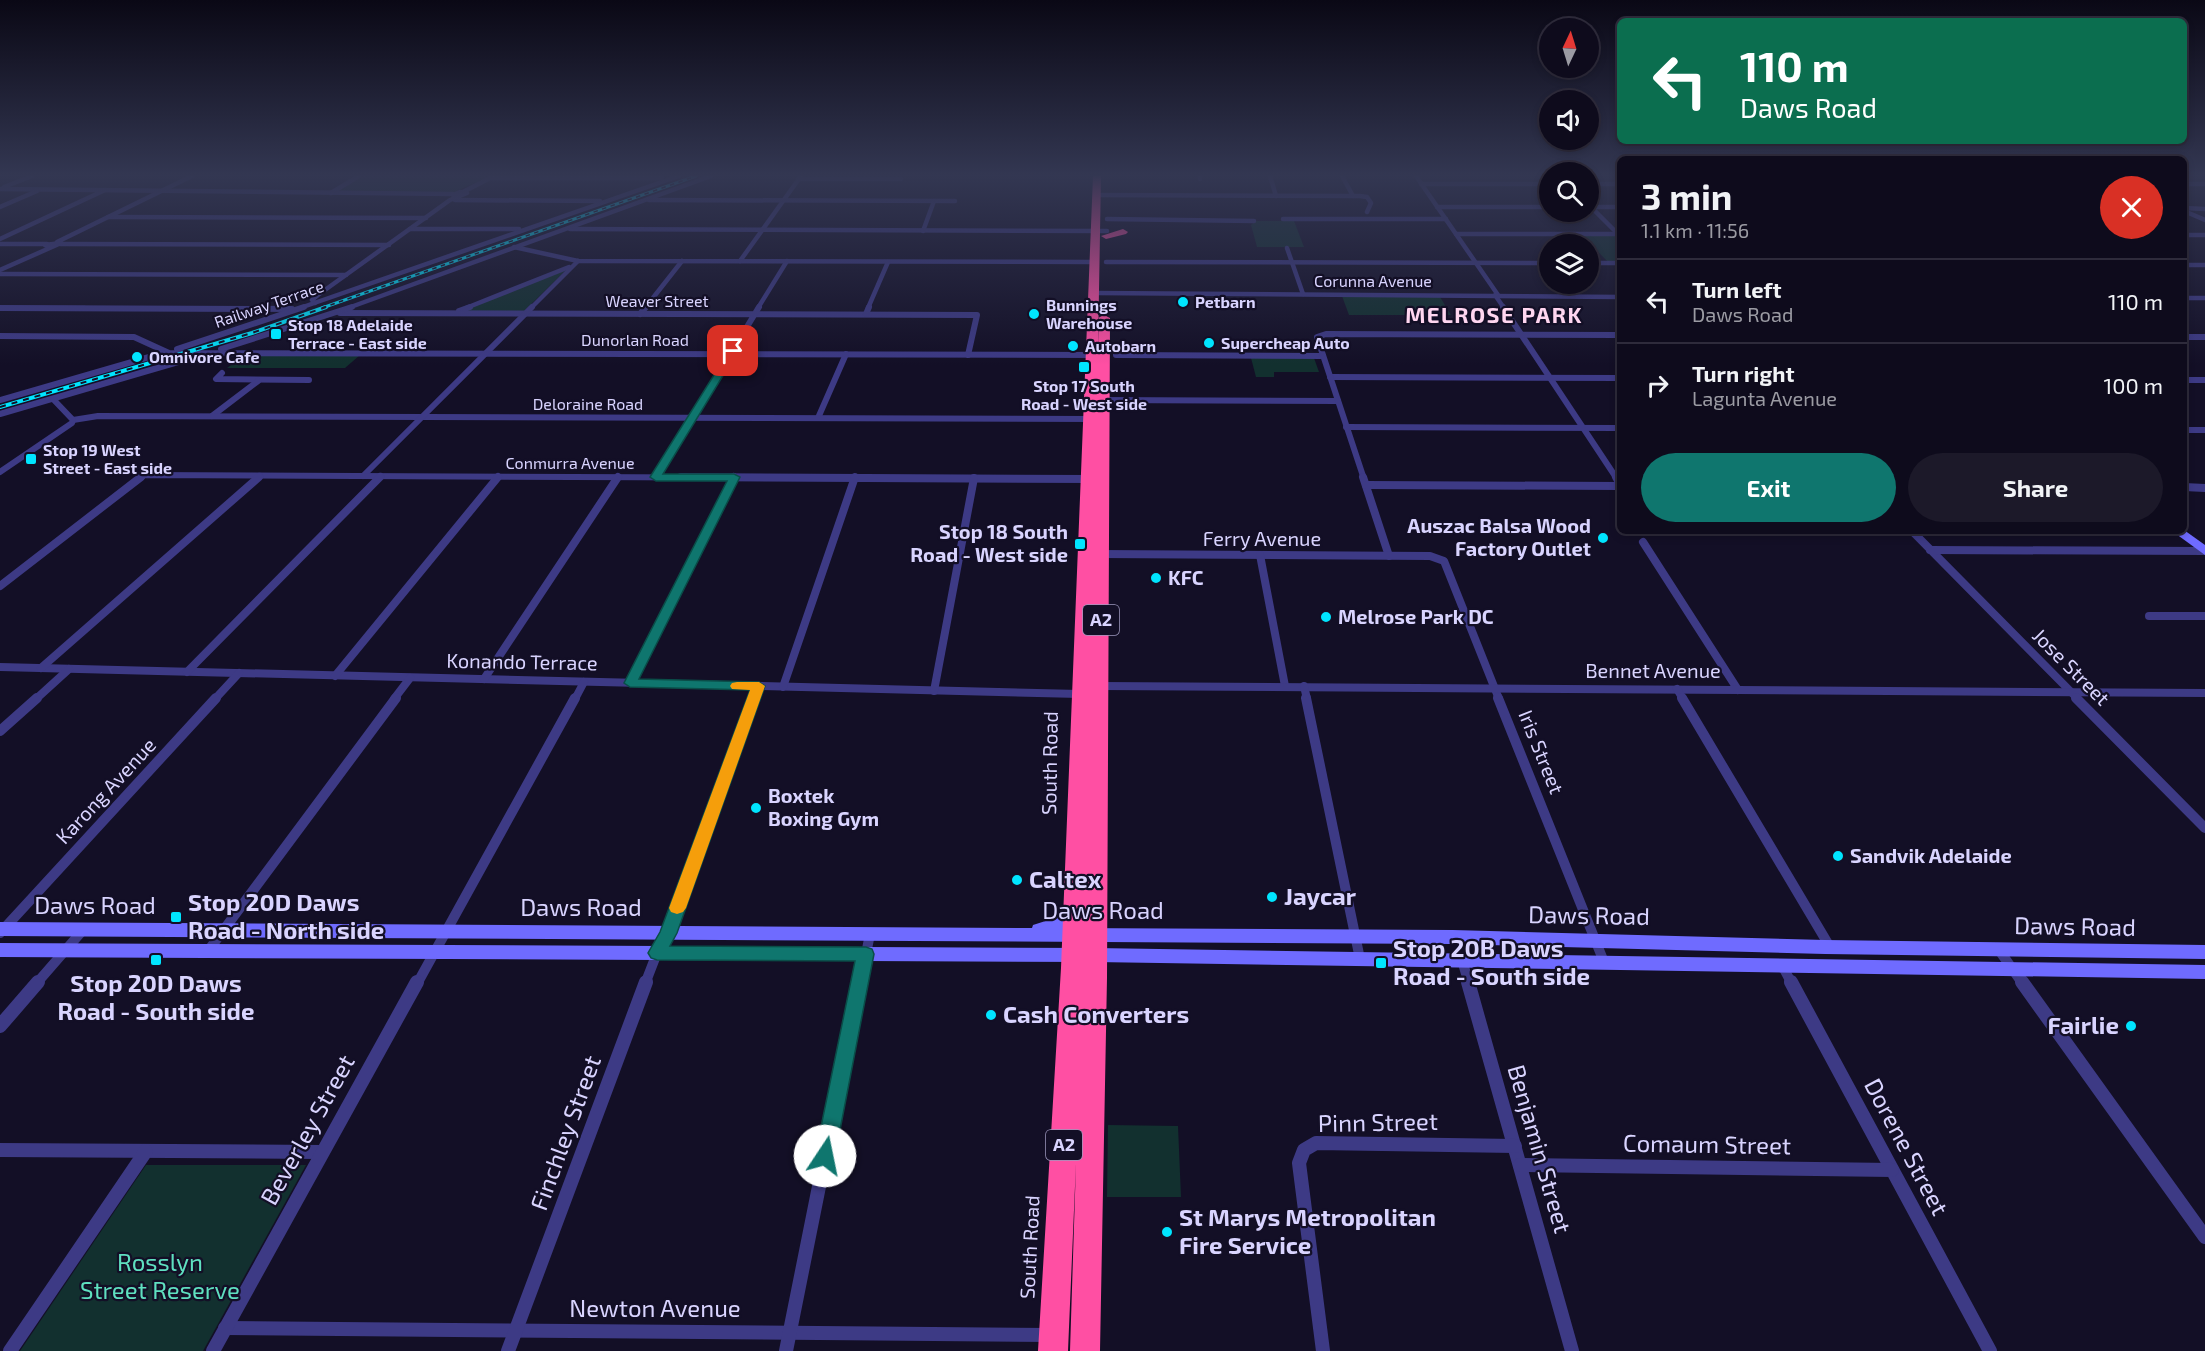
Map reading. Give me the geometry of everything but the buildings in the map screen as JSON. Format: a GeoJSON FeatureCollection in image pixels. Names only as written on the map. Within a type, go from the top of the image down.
{"type":"FeatureCollection","features":[{"type":"Feature","properties":{"kind":"highway","name":"South Road"},"geometry":{"type":"LineString","coordinates":[[1094,554],[1087,479],[1096,419],[1097,400],[1091,355],[1101,295],[1103,239]]}},
{"type":"Feature","properties":{"kind":"highway","name":"South Road"},"geometry":{"type":"LineString","coordinates":[[1103,246],[1104,239]]}},
{"type":"Feature","properties":{"kind":"highway"},"geometry":{"type":"LineString","coordinates":[[1103,246],[1113,239]]}},
{"type":"Feature","properties":{"kind":"highway","name":"South Road"},"geometry":{"type":"LineString","coordinates":[[1097,400],[1110,355],[1101,295]]}},
{"type":"Feature","properties":{"kind":"highway","name":"South Road"},"geometry":{"type":"LineString","coordinates":[[1085,1343],[1090,690],[1094,554],[1103,479],[1096,419]]}},
{"type":"Feature","properties":{"kind":"highway","name":"South Road"},"geometry":{"type":"LineString","coordinates":[[1053,1343],[1087,951],[1075,910],[1090,690]]}},
{"type":"Feature","properties":{"kind":"main road"},"geometry":{"type":"LineString","coordinates":[[2182,534],[2205,551]]}},
{"type":"Feature","properties":{"kind":"main road"},"geometry":{"type":"LineString","coordinates":[[1019,935],[1064,922],[1075,910]]}},
{"type":"Feature","properties":{"kind":"main road","name":"Daws Road"},"geometry":{"type":"LineString","coordinates":[[1,931],[222,930],[1019,935],[1087,951],[1115,962],[1126,957],[1144,956],[2205,972]]}},
{"type":"Feature","properties":{"kind":"main road","name":"Daws Road"},"geometry":{"type":"LineString","coordinates":[[0,950],[866,954],[1087,951],[1356,937],[2205,952]]}},
{"type":"Feature","properties":{"kind":"street"},"geometry":{"type":"LineString","coordinates":[[58,243],[66,239]]}},
{"type":"Feature","properties":{"kind":"street"},"geometry":{"type":"LineString","coordinates":[[315,303],[313,299],[396,239]]}},
{"type":"Feature","properties":{"kind":"street","name":"Railway Terrace"},"geometry":{"type":"LineString","coordinates":[[0,399],[166,352],[498,239]]}},
{"type":"Feature","properties":{"kind":"street"},"geometry":{"type":"LineString","coordinates":[[0,414],[180,362],[338,312],[536,239]]}},
{"type":"Feature","properties":{"kind":"street"},"geometry":{"type":"LineString","coordinates":[[740,261],[756,239]]}},
{"type":"Feature","properties":{"kind":"street"},"geometry":{"type":"LineString","coordinates":[[1020,239],[1293,262],[1539,263]]}},
{"type":"Feature","properties":{"kind":"street"},"geometry":{"type":"LineString","coordinates":[[1459,239],[1617,480]]}},
{"type":"Feature","properties":{"kind":"street"},"geometry":{"type":"LineString","coordinates":[[0,242],[48,245],[58,243],[388,245]]}},
{"type":"Feature","properties":{"kind":"street"},"geometry":{"type":"LineString","coordinates":[[0,272],[48,245]]}},
{"type":"Feature","properties":{"kind":"street"},"geometry":{"type":"LineString","coordinates":[[514,247],[576,263],[888,261],[1103,246]]}},
{"type":"Feature","properties":{"kind":"street"},"geometry":{"type":"LineString","coordinates":[[1287,248],[1303,294]]}},
{"type":"Feature","properties":{"kind":"street"},"geometry":{"type":"LineString","coordinates":[[640,314],[682,261]]}},
{"type":"Feature","properties":{"kind":"street"},"geometry":{"type":"LineString","coordinates":[[656,477],[787,261]]}},
{"type":"Feature","properties":{"kind":"street"},"geometry":{"type":"LineString","coordinates":[[866,314],[888,261]]}},
{"type":"Feature","properties":{"kind":"street"},"geometry":{"type":"LineString","coordinates":[[452,314],[576,263]]}},
{"type":"Feature","properties":{"kind":"street"},"geometry":{"type":"LineString","coordinates":[[363,476],[576,263]]}},
{"type":"Feature","properties":{"kind":"street"},"geometry":{"type":"LineString","coordinates":[[1599,263],[1617,263]]}},
{"type":"Feature","properties":{"kind":"street"},"geometry":{"type":"LineString","coordinates":[[2187,265],[2205,265]]}},
{"type":"Feature","properties":{"kind":"street"},"geometry":{"type":"LineString","coordinates":[[0,272],[346,275]]}},
{"type":"Feature","properties":{"kind":"street","name":"Corunna Avenue"},"geometry":{"type":"LineString","coordinates":[[1101,295],[1125,293],[1617,297]]}},
{"type":"Feature","properties":{"kind":"street"},"geometry":{"type":"LineString","coordinates":[[2187,295],[2193,298]]}},
{"type":"Feature","properties":{"kind":"street"},"geometry":{"type":"LineString","coordinates":[[2187,298],[2205,298]]}},
{"type":"Feature","properties":{"kind":"street"},"geometry":{"type":"LineString","coordinates":[[0,308],[298,309]]}},
{"type":"Feature","properties":{"kind":"street","name":"Weaver Street"},"geometry":{"type":"LineString","coordinates":[[338,312],[977,315],[968,354]]}},
{"type":"Feature","properties":{"kind":"street"},"geometry":{"type":"LineString","coordinates":[[1389,556],[1317,337],[1320,335],[1617,335]]}},
{"type":"Feature","properties":{"kind":"street"},"geometry":{"type":"LineString","coordinates":[[0,336],[134,337],[140,338],[158,351],[166,352]]}},
{"type":"Feature","properties":{"kind":"street"},"geometry":{"type":"LineString","coordinates":[[2187,337],[2205,337]]}},
{"type":"Feature","properties":{"kind":"street","name":"Dunorlan Road"},"geometry":{"type":"LineString","coordinates":[[166,352],[1323,356]]}},
{"type":"Feature","properties":{"kind":"street"},"geometry":{"type":"LineString","coordinates":[[180,362],[191,352]]}},
{"type":"Feature","properties":{"kind":"street"},"geometry":{"type":"LineString","coordinates":[[818,418],[846,354]]}},
{"type":"Feature","properties":{"kind":"street"},"geometry":{"type":"LineString","coordinates":[[222,374],[216,379],[258,381],[299,380],[309,377]]}},
{"type":"Feature","properties":{"kind":"street"},"geometry":{"type":"LineString","coordinates":[[1330,377],[1617,378]]}},
{"type":"Feature","properties":{"kind":"street"},"geometry":{"type":"LineString","coordinates":[[2187,380],[2205,380]]}},
{"type":"Feature","properties":{"kind":"street"},"geometry":{"type":"LineString","coordinates":[[212,416],[258,381]]}},
{"type":"Feature","properties":{"kind":"street"},"geometry":{"type":"LineString","coordinates":[[0,472],[69,426],[73,420],[53,399]]}},
{"type":"Feature","properties":{"kind":"street"},"geometry":{"type":"LineString","coordinates":[[1097,400],[1338,401]]}},
{"type":"Feature","properties":{"kind":"street","name":"Deloraine Road"},"geometry":{"type":"LineString","coordinates":[[73,420],[98,416],[1096,419]]}},
{"type":"Feature","properties":{"kind":"street"},"geometry":{"type":"LineString","coordinates":[[1346,427],[1617,428]]}},
{"type":"Feature","properties":{"kind":"street"},"geometry":{"type":"LineString","coordinates":[[2187,430],[2205,430]]}},
{"type":"Feature","properties":{"kind":"street","name":"Conmurra Avenue"},"geometry":{"type":"LineString","coordinates":[[0,586],[144,476],[1103,479]]}},
{"type":"Feature","properties":{"kind":"street"},"geometry":{"type":"LineString","coordinates":[[41,668],[260,476]]}},
{"type":"Feature","properties":{"kind":"street"},"geometry":{"type":"LineString","coordinates":[[187,672],[381,476]]}},
{"type":"Feature","properties":{"kind":"street"},"geometry":{"type":"LineString","coordinates":[[335,676],[498,477]]}},
{"type":"Feature","properties":{"kind":"street"},"geometry":{"type":"LineString","coordinates":[[484,680],[618,477]]}},
{"type":"Feature","properties":{"kind":"street"},"geometry":{"type":"LineString","coordinates":[[630,683],[734,477]]}},
{"type":"Feature","properties":{"kind":"street"},"geometry":{"type":"LineString","coordinates":[[783,687],[855,477]]}},
{"type":"Feature","properties":{"kind":"street"},"geometry":{"type":"LineString","coordinates":[[934,691],[974,478]]}},
{"type":"Feature","properties":{"kind":"street"},"geometry":{"type":"LineString","coordinates":[[1366,485],[1617,485]]}},
{"type":"Feature","properties":{"kind":"street"},"geometry":{"type":"LineString","coordinates":[[2187,488],[2205,488]]}},
{"type":"Feature","properties":{"kind":"street","name":"Jose Street"},"geometry":{"type":"LineString","coordinates":[[1915,534],[2205,828]]}},
{"type":"Feature","properties":{"kind":"street"},"geometry":{"type":"LineString","coordinates":[[1643,542],[1738,690]]}},
{"type":"Feature","properties":{"kind":"street"},"geometry":{"type":"LineString","coordinates":[[1930,550],[2205,551]]}},
{"type":"Feature","properties":{"kind":"street","name":"Ferry Avenue"},"geometry":{"type":"LineString","coordinates":[[1094,554],[1438,558]]}},
{"type":"Feature","properties":{"kind":"street"},"geometry":{"type":"LineString","coordinates":[[1260,555],[1285,686]]}},
{"type":"Feature","properties":{"kind":"street","name":"Iris Street"},"geometry":{"type":"LineString","coordinates":[[1438,558],[1446,564],[1604,963]]}},
{"type":"Feature","properties":{"kind":"street"},"geometry":{"type":"LineString","coordinates":[[2149,616],[2205,616]]}},
{"type":"Feature","properties":{"kind":"street","name":"Konando Terrace"},"geometry":{"type":"LineString","coordinates":[[0,667],[934,691],[1090,690]]}},
{"type":"Feature","properties":{"kind":"street"},"geometry":{"type":"LineString","coordinates":[[0,731],[69,669]]}},
{"type":"Feature","properties":{"kind":"street","name":"Karong Avenue"},"geometry":{"type":"LineString","coordinates":[[1,931],[239,673]]}},
{"type":"Feature","properties":{"kind":"street"},"geometry":{"type":"LineString","coordinates":[[208,951],[410,678]]}},
{"type":"Feature","properties":{"kind":"street","name":"Beverley Street"},"geometry":{"type":"LineString","coordinates":[[213,1351],[584,682]]}},
{"type":"Feature","properties":{"kind":"street","name":"Finchley Street"},"geometry":{"type":"LineString","coordinates":[[508,1351],[657,953],[668,933],[759,686]]}},
{"type":"Feature","properties":{"kind":"street"},"geometry":{"type":"LineString","coordinates":[[1304,686],[1360,959]]}},
{"type":"Feature","properties":{"kind":"street","name":"Bennet Avenue"},"geometry":{"type":"LineString","coordinates":[[1090,690],[1304,686],[2205,693]]}},
{"type":"Feature","properties":{"kind":"street"},"geometry":{"type":"LineString","coordinates":[[1677,689],[1830,947]]}},
{"type":"Feature","properties":{"kind":"street"},"geometry":{"type":"LineString","coordinates":[[0,1026],[82,930]]}},
{"type":"Feature","properties":{"kind":"street"},"geometry":{"type":"LineString","coordinates":[[786,1351],[870,934]]}},
{"type":"Feature","properties":{"kind":"street"},"geometry":{"type":"LineString","coordinates":[[1999,950],[2205,1237]]}},
{"type":"Feature","properties":{"kind":"street","name":"Benjamin Street"},"geometry":{"type":"LineString","coordinates":[[1462,960],[1572,1351]]}},
{"type":"Feature","properties":{"kind":"street","name":"Dorene Street"},"geometry":{"type":"LineString","coordinates":[[1782,965],[1990,1351]]}},
{"type":"Feature","properties":{"kind":"street","name":"Pinn Street"},"geometry":{"type":"LineString","coordinates":[[1323,1351],[1299,1163],[1300,1153],[1307,1146],[1316,1143],[1515,1146]]}},
{"type":"Feature","properties":{"kind":"street"},"geometry":{"type":"LineString","coordinates":[[0,1150],[322,1152]]}},
{"type":"Feature","properties":{"kind":"street"},"geometry":{"type":"LineString","coordinates":[[10,1351],[146,1151]]}},
{"type":"Feature","properties":{"kind":"street","name":"Comaum Street"},"geometry":{"type":"LineString","coordinates":[[1520,1165],[1892,1170]]}},
{"type":"Feature","properties":{"kind":"street","name":"Newton Avenue"},"geometry":{"type":"LineString","coordinates":[[225,1328],[789,1333],[1085,1343]]}},
{"type":"Feature","properties":{"kind":"green space"},"geometry":{"type":"Polygon","coordinates":[[[1255,239],[1301,239],[1304,247],[1257,247],[1255,239]]]}},
{"type":"Feature","properties":{"kind":"green space"},"geometry":{"type":"Polygon","coordinates":[[[1599,239],[1617,239],[1617,261],[1607,261],[1599,253],[1599,239]]]}},
{"type":"Feature","properties":{"kind":"green space"},"geometry":{"type":"Polygon","coordinates":[[[566,270],[523,312],[459,312],[566,270]]]}},
{"type":"Feature","properties":{"kind":"green space"},"geometry":{"type":"Polygon","coordinates":[[[1342,296],[1440,297],[1451,315],[1349,315],[1342,296]]]}},
{"type":"Feature","properties":{"kind":"green space"},"geometry":{"type":"Polygon","coordinates":[[[245,355],[360,355],[345,368],[227,368],[245,355]]]}},
{"type":"Feature","properties":{"kind":"green space"},"geometry":{"type":"Polygon","coordinates":[[[1251,358],[1314,358],[1319,372],[1274,372],[1274,377],[1256,377],[1251,358]]]}},
{"type":"Feature","properties":{"kind":"green space"},"geometry":{"type":"Polygon","coordinates":[[[1108,1125],[1178,1126],[1181,1197],[1107,1197],[1108,1125]]]}},
{"type":"Feature","properties":{"kind":"green space","name":"Rosslyn Street Reserve"},"geometry":{"type":"Polygon","coordinates":[[[146,1165],[306,1165],[203,1351],[20,1351],[146,1165]]]}},
{"type":"Feature","properties":{"kind":"railway"},"geometry":{"type":"LineString","coordinates":[[322,308],[517,239]]}},
{"type":"Feature","properties":{"kind":"railway"},"geometry":{"type":"LineString","coordinates":[[0,407],[252,333],[326,307]]}},
{"type":"Feature","properties":{"kind":"slow traffic"},"geometry":{"type":"LineString","coordinates":[[677,908],[759,686],[737,686]]}},
{"type":"Feature","properties":{"kind":"place","name":"Petbarn"},"geometry":{"type":"Point","coordinates":[1183,302]}},
{"type":"Feature","properties":{"kind":"place","name":"Bunnings Warehouse"},"geometry":{"type":"Point","coordinates":[1034,314]}},
{"type":"Feature","properties":{"kind":"place","name":"Stop 18 Adelaide Terrace - East side"},"geometry":{"type":"Point","coordinates":[276,334]}},
{"type":"Feature","properties":{"kind":"place","name":"Supercheap Auto"},"geometry":{"type":"Point","coordinates":[1209,343]}},
{"type":"Feature","properties":{"kind":"place","name":"Autobarn"},"geometry":{"type":"Point","coordinates":[1073,346]}},
{"type":"Feature","properties":{"kind":"place","name":"Omnivore Cafe"},"geometry":{"type":"Point","coordinates":[137,357]}},
{"type":"Feature","properties":{"kind":"place","name":"Stop 17 South Road - West side"},"geometry":{"type":"Point","coordinates":[1084,367]}},
{"type":"Feature","properties":{"kind":"place","name":"Stop 19 West Street - East side"},"geometry":{"type":"Point","coordinates":[31,459]}},
{"type":"Feature","properties":{"kind":"place","name":"Auszac Balsa Wood Factory Outlet"},"geometry":{"type":"Point","coordinates":[1603,538]}},
{"type":"Feature","properties":{"kind":"place","name":"Stop 18 South Road - West side"},"geometry":{"type":"Point","coordinates":[1080,544]}},
{"type":"Feature","properties":{"kind":"place","name":"KFC"},"geometry":{"type":"Point","coordinates":[1156,578]}},
{"type":"Feature","properties":{"kind":"place","name":"Melrose Park DC"},"geometry":{"type":"Point","coordinates":[1326,617]}},
{"type":"Feature","properties":{"kind":"place","name":"Boxtek Boxing Gym"},"geometry":{"type":"Point","coordinates":[756,808]}},
{"type":"Feature","properties":{"kind":"place","name":"Sandvik Adelaide"},"geometry":{"type":"Point","coordinates":[1838,856]}},
{"type":"Feature","properties":{"kind":"place","name":"Caltex"},"geometry":{"type":"Point","coordinates":[1017,880]}},
{"type":"Feature","properties":{"kind":"place","name":"Jaycar"},"geometry":{"type":"Point","coordinates":[1272,897]}},
{"type":"Feature","properties":{"kind":"place","name":"Stop 20D Daws Road - North side"},"geometry":{"type":"Point","coordinates":[176,917]}},
{"type":"Feature","properties":{"kind":"place","name":"Stop 20D Daws Road - South side"},"geometry":{"type":"Point","coordinates":[156,960]}},
{"type":"Feature","properties":{"kind":"place","name":"Stop 20B Daws Road - South side"},"geometry":{"type":"Point","coordinates":[1381,963]}},
{"type":"Feature","properties":{"kind":"place","name":"Cash Converters"},"geometry":{"type":"Point","coordinates":[991,1015]}},
{"type":"Feature","properties":{"kind":"place","name":"Fairlie"},"geometry":{"type":"Point","coordinates":[2131,1026]}},
{"type":"Feature","properties":{"kind":"place","name":"St Marys Metropolitan Fire Service"},"geometry":{"type":"Point","coordinates":[1167,1232]}},
{"type":"Feature","properties":{"kind":"district","name":"MELROSE PARK"},"geometry":{"type":"Point","coordinates":[1494,315]}},
{"type":"Feature","properties":{"kind":"route"},"geometry":{"type":"LineString","coordinates":[[733,351],[656,477],[734,477],[630,683],[759,686],[668,933],[657,953],[866,954],[825,1156]]}}]}
